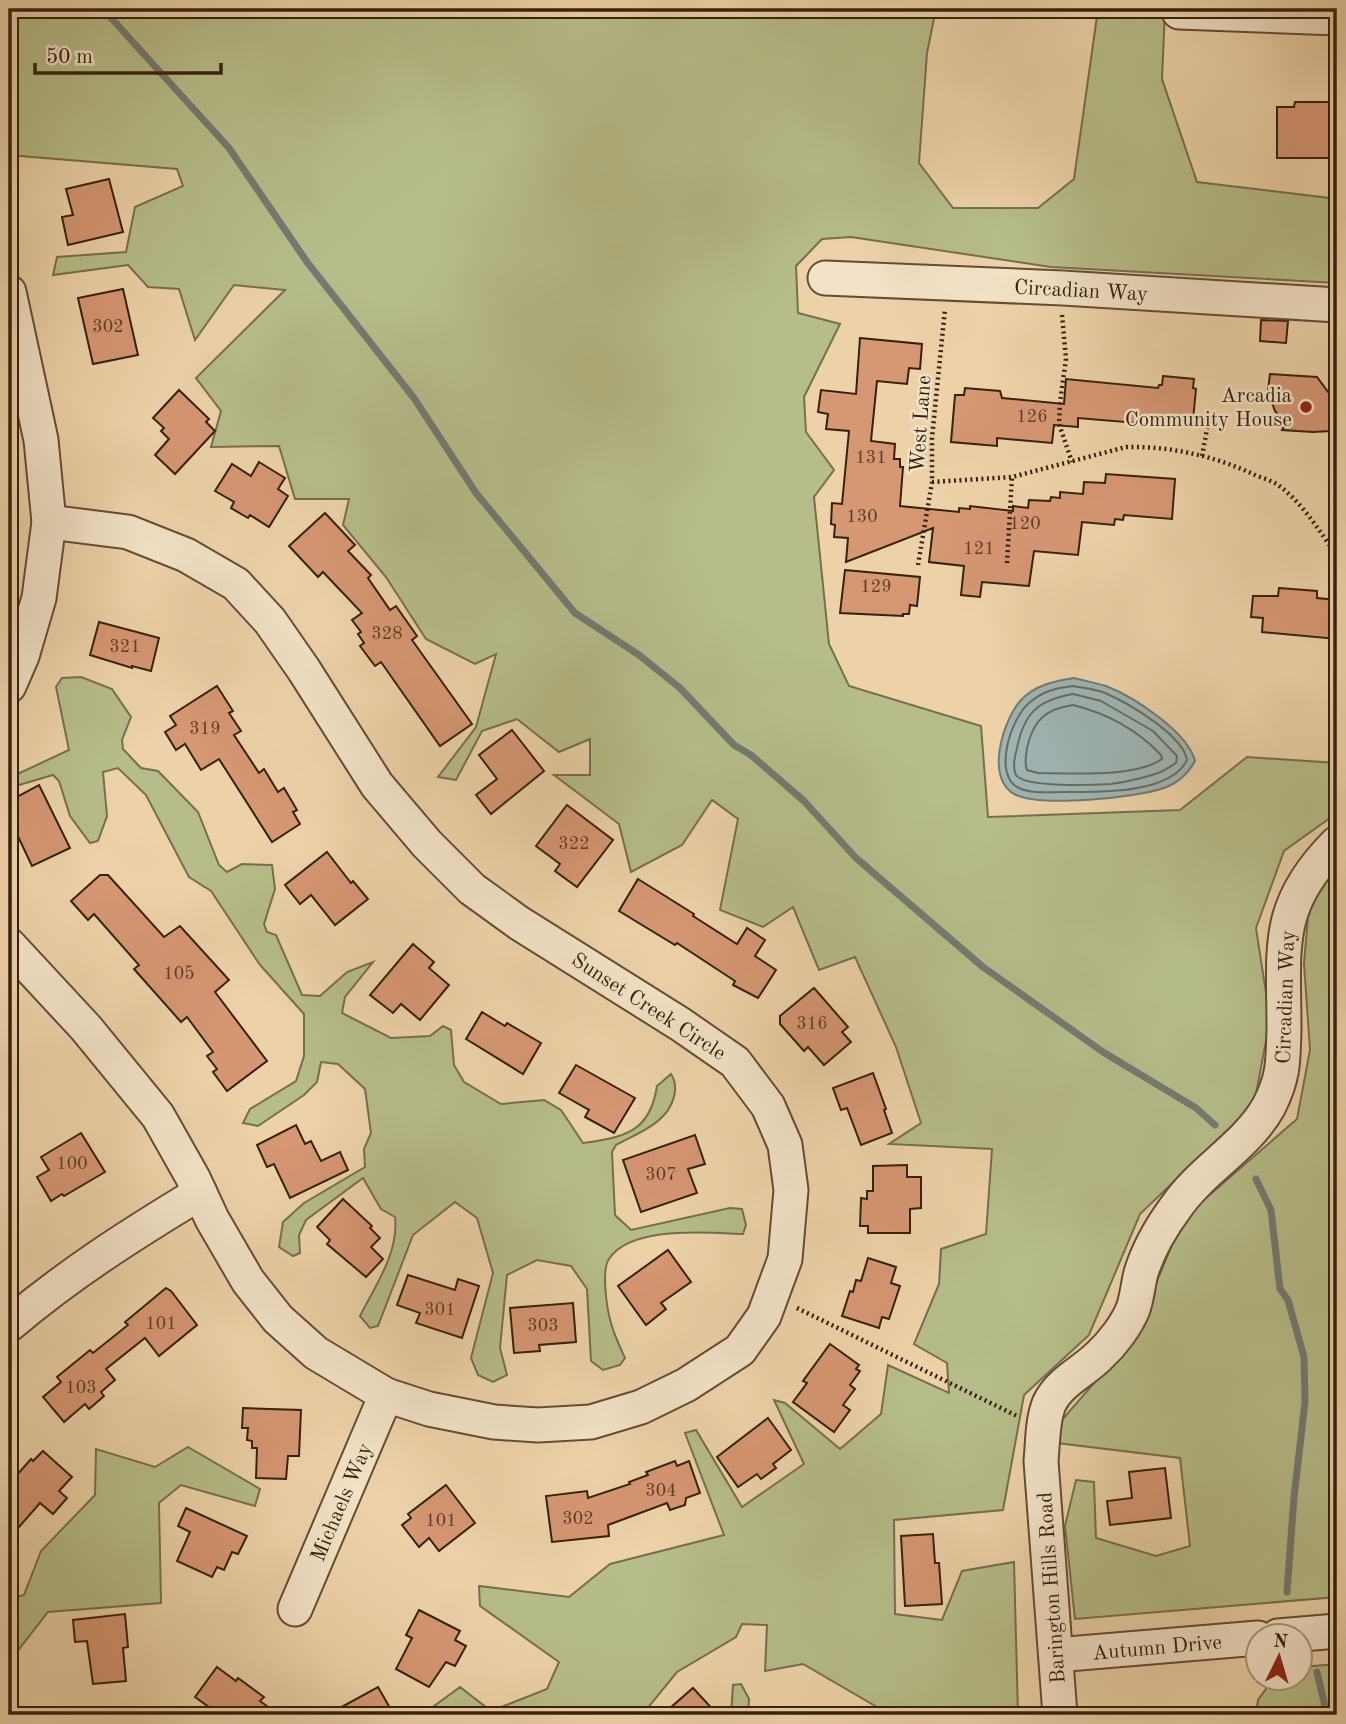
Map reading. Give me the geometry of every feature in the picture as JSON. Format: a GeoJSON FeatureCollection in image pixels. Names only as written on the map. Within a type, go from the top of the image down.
{"type":"FeatureCollection","features":[{"type":"Feature","properties":{"kind":"street"},"geometry":{"type":"LineString","coordinates":[[1179,12],[1258,12],[1337,18]]}},
{"type":"Feature","properties":{"kind":"street","name":"Circadian Way"},"geometry":{"type":"LineString","coordinates":[[825,278],[1337,304]]}},
{"type":"Feature","properties":{"kind":"street"},"geometry":{"type":"LineString","coordinates":[[9,292],[41,440],[49,522],[39,598],[22,656],[9,686]]}},
{"type":"Feature","properties":{"kind":"street","name":"Sunset Creek Circle"},"geometry":{"type":"LineString","coordinates":[[9,945],[86,1028],[158,1116],[248,1281],[278,1319],[316,1353],[386,1395],[429,1409],[494,1422],[591,1423],[641,1407],[686,1385],[740,1350],[764,1316],[785,1259],[790,1190],[785,1145],[768,1106],[735,1062],[680,1024],[519,923],[472,889],[427,844],[377,785],[270,621],[236,584],[186,555],[128,532],[49,522]]}},
{"type":"Feature","properties":{"kind":"street","name":"Circadian Way"},"geometry":{"type":"LineString","coordinates":[[1042,1445],[1049,1405],[1056,1392],[1099,1356],[1120,1331],[1133,1309],[1142,1270],[1177,1205],[1257,1126],[1269,1105],[1283,1076],[1284,936],[1292,906],[1318,862],[1337,843]]}},
{"type":"Feature","properties":{"kind":"street"},"geometry":{"type":"LineString","coordinates":[[9,1325],[42,1297],[111,1247],[200,1193]]}},
{"type":"Feature","properties":{"kind":"street","name":"Michaels Way"},"geometry":{"type":"LineString","coordinates":[[295,1609],[386,1395]]}},
{"type":"Feature","properties":{"kind":"street","name":"Barington Hills Road"},"geometry":{"type":"LineString","coordinates":[[1042,1445],[1060,1715]]}},
{"type":"Feature","properties":{"kind":"street"},"geometry":{"type":"LineString","coordinates":[[1314,1633],[1337,1631]]}},
{"type":"Feature","properties":{"kind":"street","name":"Autumn Drive"},"geometry":{"type":"LineString","coordinates":[[1056,1655],[1244,1639]]}},
{"type":"Feature","properties":{"kind":"path","name":"West Lane"},"geometry":{"type":"LineString","coordinates":[[918,565],[932,482],[932,439],[948,284]]}},
{"type":"Feature","properties":{"kind":"path"},"geometry":{"type":"LineString","coordinates":[[1063,288],[1062,328],[1066,359],[1059,402],[1059,424],[1072,462]]}},
{"type":"Feature","properties":{"kind":"path"},"geometry":{"type":"LineString","coordinates":[[1202,456],[1208,424]]}},
{"type":"Feature","properties":{"kind":"path"},"geometry":{"type":"LineString","coordinates":[[932,482],[1012,477],[1126,447],[1144,447],[1214,458],[1278,485],[1308,515],[1337,556]]}},
{"type":"Feature","properties":{"kind":"path"},"geometry":{"type":"LineString","coordinates":[[1007,564],[1012,477]]}},
{"type":"Feature","properties":{"kind":"path"},"geometry":{"type":"LineString","coordinates":[[772,1295],[1042,1445]]}},
{"type":"Feature","properties":{"kind":"green space"},"geometry":{"type":"Polygon","coordinates":[[[9,9],[695,9],[699,15],[758,15],[764,9],[936,9],[927,53],[919,163],[953,208],[1038,208],[1074,179],[1098,9],[1165,9],[1162,79],[1197,182],[1337,199],[1337,283],[1051,267],[851,237],[822,239],[796,266],[798,313],[840,324],[804,397],[806,432],[834,470],[814,497],[829,644],[849,686],[981,726],[988,817],[1180,810],[1247,757],[1337,763],[1337,813],[1284,851],[1256,928],[1270,1019],[1254,1105],[1140,1214],[1089,1335],[1024,1395],[1003,1510],[894,1520],[895,1614],[942,1620],[962,1571],[1014,1562],[1018,1715],[881,1715],[882,1710],[803,1664],[765,1671],[767,1625],[742,1624],[736,1637],[677,1672],[642,1715],[422,1715],[460,1687],[491,1711],[547,1689],[559,1662],[480,1606],[479,1586],[569,1597],[610,1564],[724,1535],[685,1433],[696,1430],[742,1507],[804,1464],[774,1400],[785,1403],[840,1449],[881,1414],[888,1365],[949,1393],[947,1363],[914,1344],[939,1284],[941,1249],[986,1234],[992,1149],[889,1144],[921,1123],[896,1047],[855,957],[819,970],[793,907],[763,927],[720,910],[738,819],[712,800],[682,845],[631,872],[619,824],[554,775],[590,775],[590,739],[559,752],[517,719],[482,731],[456,780],[438,777],[476,727],[496,654],[475,664],[426,639],[386,577],[343,525],[349,499],[295,499],[279,446],[211,447],[221,411],[196,378],[285,290],[234,285],[195,340],[179,289],[148,287],[128,265],[53,275],[57,257],[126,252],[135,207],[183,186],[177,169],[9,155],[9,9]]]}},
{"type":"Feature","properties":{"kind":"green space"},"geometry":{"type":"Polygon","coordinates":[[[81,677],[112,689],[131,717],[122,740],[123,749],[141,768],[158,771],[198,812],[219,865],[227,872],[242,864],[272,865],[275,889],[264,924],[267,932],[276,935],[302,995],[320,996],[347,972],[373,962],[345,997],[342,1013],[391,1038],[430,1036],[443,1026],[451,1030],[454,1065],[464,1082],[501,1104],[544,1100],[561,1110],[583,1143],[623,1135],[633,1130],[648,1114],[657,1086],[671,1074],[675,1091],[672,1104],[665,1114],[650,1127],[616,1145],[612,1152],[615,1215],[631,1230],[730,1208],[742,1209],[746,1225],[743,1234],[671,1233],[652,1236],[620,1248],[609,1259],[605,1272],[606,1300],[612,1327],[625,1358],[620,1365],[603,1370],[591,1361],[587,1289],[571,1266],[537,1260],[507,1275],[500,1348],[507,1375],[493,1382],[478,1375],[471,1358],[493,1273],[477,1218],[455,1202],[413,1235],[378,1326],[370,1328],[360,1316],[390,1256],[395,1217],[381,1209],[363,1178],[306,1220],[299,1235],[300,1253],[293,1256],[279,1247],[283,1222],[304,1203],[365,1167],[364,1149],[371,1133],[365,1089],[338,1064],[321,1062],[317,1082],[304,1095],[258,1126],[243,1123],[250,1109],[296,1081],[304,1056],[304,1014],[260,965],[211,891],[189,877],[146,795],[118,768],[103,772],[107,816],[98,841],[90,843],[70,816],[59,781],[53,775],[9,788],[9,778],[69,750],[56,687],[62,678],[81,677]]]}},
{"type":"Feature","properties":{"kind":"green space"},"geometry":{"type":"Polygon","coordinates":[[[1337,869],[1337,1597],[1075,1619],[1065,1526],[1076,1480],[1094,1482],[1096,1538],[1156,1556],[1190,1546],[1180,1458],[1057,1443],[1055,1428],[1134,1337],[1183,1218],[1297,1119],[1310,1050],[1304,964],[1310,892],[1337,869]]]}},
{"type":"Feature","properties":{"kind":"green space"},"geometry":{"type":"Polygon","coordinates":[[[188,1447],[260,1489],[255,1506],[181,1485],[159,1503],[161,1603],[48,1612],[9,1662],[9,1599],[24,1595],[41,1551],[95,1495],[96,1449],[155,1467],[188,1447]]]}},
{"type":"Feature","properties":{"kind":"green space"},"geometry":{"type":"Polygon","coordinates":[[[1337,1664],[1337,1715],[1256,1715],[1258,1700],[1264,1692],[1314,1692],[1314,1666],[1337,1664]]]}},
{"type":"Feature","properties":{"kind":"green space"},"geometry":{"type":"Polygon","coordinates":[[[741,1684],[749,1699],[748,1715],[731,1715],[733,1685],[741,1684]]]}},
{"type":"Feature","properties":{"kind":"water"},"geometry":{"type":"Polygon","coordinates":[[[1074,678],[1118,691],[1171,727],[1190,750],[1195,761],[1189,770],[1178,781],[1164,788],[1111,798],[1066,801],[1028,799],[1016,795],[1006,787],[1001,777],[1000,749],[1014,709],[1021,700],[1039,687],[1074,678]]]}},
{"type":"Feature","properties":{"kind":"building"},"geometry":{"type":"Polygon","coordinates":[[[1295,102],[1337,102],[1337,158],[1277,158],[1277,107],[1294,107],[1295,102]]]}},
{"type":"Feature","properties":{"kind":"building"},"geometry":{"type":"Polygon","coordinates":[[[109,179],[123,232],[68,245],[62,217],[73,215],[66,189],[109,179]]]}},
{"type":"Feature","properties":{"kind":"building"},"geometry":{"type":"Polygon","coordinates":[[[123,289],[138,355],[93,364],[78,298],[123,289]]]}},
{"type":"Feature","properties":{"kind":"building"},"geometry":{"type":"Polygon","coordinates":[[[1261,320],[1288,321],[1286,343],[1260,341],[1261,320]]]}},
{"type":"Feature","properties":{"kind":"building"},"geometry":{"type":"Polygon","coordinates":[[[860,338],[922,344],[920,369],[909,368],[907,384],[877,381],[871,441],[895,444],[894,459],[900,459],[900,467],[903,467],[900,506],[959,512],[959,508],[970,509],[970,506],[1013,511],[1013,506],[1028,508],[1029,500],[1050,501],[1051,497],[1060,498],[1060,492],[1083,494],[1084,482],[1105,483],[1106,474],[1175,479],[1172,519],[1124,515],[1123,520],[1115,519],[1114,525],[1082,522],[1078,555],[1034,551],[1029,586],[982,582],[980,597],[961,595],[964,566],[929,562],[933,528],[846,562],[848,538],[834,537],[835,525],[831,524],[832,503],[842,504],[849,431],[826,429],[828,414],[818,412],[821,390],[856,394],[860,338]]]}},
{"type":"Feature","properties":{"kind":"building","name":"Arcadia Community House"},"geometry":{"type":"Polygon","coordinates":[[[1270,374],[1317,377],[1337,404],[1337,425],[1330,431],[1282,430],[1285,423],[1275,411],[1271,400],[1267,399],[1270,374]]]}},
{"type":"Feature","properties":{"kind":"building"},"geometry":{"type":"Polygon","coordinates":[[[1163,376],[1194,379],[1193,388],[1196,389],[1193,420],[1137,415],[1137,423],[1078,418],[1078,427],[1054,425],[1052,443],[997,438],[997,446],[951,442],[955,395],[964,395],[965,388],[1000,391],[1002,398],[1064,404],[1066,379],[1158,388],[1162,385],[1163,376]]]}},
{"type":"Feature","properties":{"kind":"building"},"geometry":{"type":"Polygon","coordinates":[[[179,390],[209,419],[206,422],[215,431],[175,474],[155,455],[169,439],[161,431],[164,428],[153,418],[179,390]]]}},
{"type":"Feature","properties":{"kind":"building"},"geometry":{"type":"Polygon","coordinates":[[[259,462],[285,478],[278,489],[288,496],[269,527],[250,515],[248,518],[231,508],[234,502],[215,491],[232,464],[251,476],[259,462]]]}},
{"type":"Feature","properties":{"kind":"building"},"geometry":{"type":"Polygon","coordinates":[[[325,513],[355,545],[348,551],[371,575],[368,578],[390,610],[396,606],[417,636],[412,640],[472,724],[440,746],[381,662],[375,666],[360,646],[364,643],[358,634],[361,632],[352,620],[362,613],[323,572],[318,577],[289,546],[325,513]]]}},
{"type":"Feature","properties":{"kind":"building"},"geometry":{"type":"Polygon","coordinates":[[[845,570],[920,577],[917,606],[910,605],[909,614],[903,616],[840,613],[845,570]]]}},
{"type":"Feature","properties":{"kind":"building"},"geometry":{"type":"Polygon","coordinates":[[[1279,588],[1317,591],[1317,598],[1337,600],[1337,639],[1262,632],[1263,618],[1251,617],[1253,596],[1278,596],[1279,588]]]}},
{"type":"Feature","properties":{"kind":"building"},"geometry":{"type":"Polygon","coordinates":[[[99,622],[159,638],[151,671],[90,655],[99,622]]]}},
{"type":"Feature","properties":{"kind":"building"},"geometry":{"type":"Polygon","coordinates":[[[217,686],[233,711],[229,713],[241,731],[234,735],[259,773],[264,769],[278,792],[284,788],[297,810],[293,812],[300,824],[272,842],[219,759],[201,770],[185,744],[176,750],[165,732],[176,725],[170,716],[217,686]]]}},
{"type":"Feature","properties":{"kind":"building"},"geometry":{"type":"Polygon","coordinates":[[[512,730],[544,771],[491,814],[476,795],[497,779],[479,755],[512,730]]]}},
{"type":"Feature","properties":{"kind":"building"},"geometry":{"type":"Polygon","coordinates":[[[39,785],[70,848],[32,866],[13,826],[17,824],[9,801],[39,785]]]}},
{"type":"Feature","properties":{"kind":"building"},"geometry":{"type":"Polygon","coordinates":[[[567,805],[613,840],[577,887],[555,871],[560,864],[536,846],[567,805]]]}},
{"type":"Feature","properties":{"kind":"building"},"geometry":{"type":"Polygon","coordinates":[[[327,852],[351,883],[353,881],[368,899],[335,925],[311,895],[300,904],[285,885],[327,852]]]}},
{"type":"Feature","properties":{"kind":"building"},"geometry":{"type":"Polygon","coordinates":[[[100,875],[108,875],[164,937],[180,926],[229,980],[215,992],[267,1061],[227,1091],[213,1072],[217,1069],[207,1056],[213,1052],[187,1017],[181,1022],[134,969],[139,965],[94,914],[88,920],[71,901],[100,875]]]}},
{"type":"Feature","properties":{"kind":"building"},"geometry":{"type":"Polygon","coordinates":[[[638,879],[737,944],[747,928],[765,940],[755,956],[776,970],[758,998],[733,985],[735,981],[677,943],[675,945],[619,911],[638,879]]]}},
{"type":"Feature","properties":{"kind":"building"},"geometry":{"type":"Polygon","coordinates":[[[413,944],[434,962],[429,968],[449,985],[420,1020],[401,1004],[393,1013],[370,995],[413,944]]]}},
{"type":"Feature","properties":{"kind":"building"},"geometry":{"type":"Polygon","coordinates":[[[814,988],[848,1027],[842,1032],[851,1042],[824,1065],[808,1047],[804,1051],[780,1024],[780,1016],[814,988]]]}},
{"type":"Feature","properties":{"kind":"building"},"geometry":{"type":"Polygon","coordinates":[[[482,1012],[541,1043],[523,1074],[466,1039],[482,1012]]]}},
{"type":"Feature","properties":{"kind":"building"},"geometry":{"type":"Polygon","coordinates":[[[576,1065],[635,1098],[614,1133],[585,1117],[589,1110],[559,1093],[576,1065]]]}},
{"type":"Feature","properties":{"kind":"building"},"geometry":{"type":"Polygon","coordinates":[[[873,1073],[892,1133],[861,1145],[847,1108],[841,1110],[833,1088],[873,1073]]]}},
{"type":"Feature","properties":{"kind":"building"},"geometry":{"type":"Polygon","coordinates":[[[296,1125],[305,1144],[311,1141],[321,1161],[340,1152],[348,1170],[290,1198],[274,1164],[267,1167],[257,1145],[296,1125]]]}},
{"type":"Feature","properties":{"kind":"building"},"geometry":{"type":"Polygon","coordinates":[[[81,1133],[105,1172],[51,1201],[37,1177],[49,1170],[41,1157],[81,1133]]]}},
{"type":"Feature","properties":{"kind":"building"},"geometry":{"type":"Polygon","coordinates":[[[695,1135],[705,1164],[688,1169],[697,1193],[641,1212],[623,1160],[695,1135]]]}},
{"type":"Feature","properties":{"kind":"building"},"geometry":{"type":"Polygon","coordinates":[[[907,1165],[907,1177],[921,1177],[921,1208],[910,1209],[910,1233],[868,1233],[868,1226],[860,1226],[861,1198],[867,1199],[867,1191],[873,1191],[873,1166],[907,1165]]]}},
{"type":"Feature","properties":{"kind":"building"},"geometry":{"type":"Polygon","coordinates":[[[343,1199],[372,1226],[370,1228],[380,1238],[371,1247],[383,1259],[366,1277],[327,1244],[330,1240],[317,1227],[343,1199]]]}},
{"type":"Feature","properties":{"kind":"building"},"geometry":{"type":"Polygon","coordinates":[[[668,1250],[691,1282],[661,1303],[666,1309],[646,1325],[618,1286],[668,1250]]]}},
{"type":"Feature","properties":{"kind":"building"},"geometry":{"type":"Polygon","coordinates":[[[868,1258],[896,1267],[891,1283],[900,1286],[889,1319],[882,1317],[879,1328],[842,1316],[850,1291],[853,1292],[856,1280],[861,1281],[868,1258]]]}},
{"type":"Feature","properties":{"kind":"building"},"geometry":{"type":"Polygon","coordinates":[[[408,1275],[455,1290],[458,1279],[479,1286],[462,1338],[416,1323],[420,1313],[397,1305],[408,1275]]]}},
{"type":"Feature","properties":{"kind":"building"},"geometry":{"type":"Polygon","coordinates":[[[166,1288],[197,1325],[159,1356],[145,1338],[106,1369],[115,1380],[101,1392],[104,1396],[89,1409],[85,1404],[64,1422],[43,1397],[61,1382],[57,1377],[90,1350],[93,1353],[128,1325],[125,1322],[166,1288]]]}},
{"type":"Feature","properties":{"kind":"building"},"geometry":{"type":"Polygon","coordinates":[[[573,1303],[576,1342],[539,1345],[540,1351],[514,1353],[510,1308],[573,1303]]]}},
{"type":"Feature","properties":{"kind":"building"},"geometry":{"type":"Polygon","coordinates":[[[830,1344],[859,1365],[856,1369],[860,1371],[850,1385],[855,1389],[843,1405],[850,1410],[834,1432],[793,1402],[807,1383],[803,1381],[830,1344]]]}},
{"type":"Feature","properties":{"kind":"building"},"geometry":{"type":"Polygon","coordinates":[[[243,1408],[301,1410],[299,1456],[288,1456],[286,1479],[256,1478],[257,1448],[252,1448],[252,1441],[247,1440],[248,1428],[242,1428],[243,1408]]]}},
{"type":"Feature","properties":{"kind":"building"},"geometry":{"type":"Polygon","coordinates":[[[768,1418],[791,1450],[773,1464],[776,1468],[761,1479],[757,1474],[738,1487],[717,1457],[768,1418]]]}},
{"type":"Feature","properties":{"kind":"building"},"geometry":{"type":"Polygon","coordinates":[[[43,1451],[72,1477],[59,1491],[67,1498],[53,1514],[40,1503],[19,1527],[9,1517],[9,1484],[31,1459],[33,1461],[43,1451]]]}},
{"type":"Feature","properties":{"kind":"building"},"geometry":{"type":"Polygon","coordinates":[[[675,1461],[677,1466],[689,1461],[700,1493],[686,1498],[685,1505],[670,1510],[667,1503],[608,1525],[609,1536],[552,1542],[546,1496],[587,1491],[588,1498],[630,1484],[629,1482],[648,1475],[646,1472],[675,1461]]]}},
{"type":"Feature","properties":{"kind":"building"},"geometry":{"type":"Polygon","coordinates":[[[1165,1468],[1171,1518],[1110,1525],[1107,1501],[1132,1498],[1129,1472],[1165,1468]]]}},
{"type":"Feature","properties":{"kind":"building"},"geometry":{"type":"Polygon","coordinates":[[[446,1485],[475,1523],[439,1551],[429,1538],[419,1547],[402,1525],[411,1518],[408,1514],[446,1485]]]}},
{"type":"Feature","properties":{"kind":"building"},"geometry":{"type":"Polygon","coordinates":[[[186,1508],[247,1536],[238,1554],[232,1552],[224,1570],[217,1567],[212,1577],[177,1561],[190,1532],[178,1526],[186,1508]]]}},
{"type":"Feature","properties":{"kind":"building"},"geometry":{"type":"Polygon","coordinates":[[[933,1534],[935,1563],[939,1563],[942,1604],[905,1606],[901,1536],[933,1534]]]}},
{"type":"Feature","properties":{"kind":"building"},"geometry":{"type":"Polygon","coordinates":[[[419,1610],[460,1631],[455,1640],[466,1646],[455,1666],[446,1662],[429,1687],[396,1669],[412,1638],[406,1635],[419,1610]]]}},
{"type":"Feature","properties":{"kind":"building"},"geometry":{"type":"Polygon","coordinates":[[[125,1614],[128,1647],[123,1648],[126,1681],[93,1684],[87,1641],[75,1642],[73,1620],[125,1614]]]}},
{"type":"Feature","properties":{"kind":"building"},"geometry":{"type":"Polygon","coordinates":[[[217,1667],[264,1697],[260,1701],[279,1715],[220,1715],[195,1697],[217,1667]]]}},
{"type":"Feature","properties":{"kind":"building"},"geometry":{"type":"Polygon","coordinates":[[[378,1687],[394,1715],[327,1715],[378,1687]]]}},
{"type":"Feature","properties":{"kind":"building"},"geometry":{"type":"Polygon","coordinates":[[[693,1688],[718,1715],[662,1715],[693,1688]]]}},
{"type":"Feature","properties":{"kind":"waterway"},"geometry":{"type":"LineString","coordinates":[[103,9],[229,148],[307,262],[414,398],[476,493],[575,613],[639,655],[680,688],[734,745],[751,755],[804,801],[856,858],[983,967],[1103,1052],[1196,1108],[1215,1125]]}},
{"type":"Feature","properties":{"kind":"waterway"},"geometry":{"type":"LineString","coordinates":[[1256,1179],[1271,1210],[1280,1289],[1288,1300],[1304,1357],[1305,1402],[1287,1592]]}},
{"type":"Feature","properties":{"kind":"waterway"},"geometry":{"type":"LineString","coordinates":[[1317,1672],[1327,1715]]}},
{"type":"Feature","properties":{"kind":"place","name":"Arcadia Community House"},"geometry":{"type":"Point","coordinates":[1306,407]}}]}
